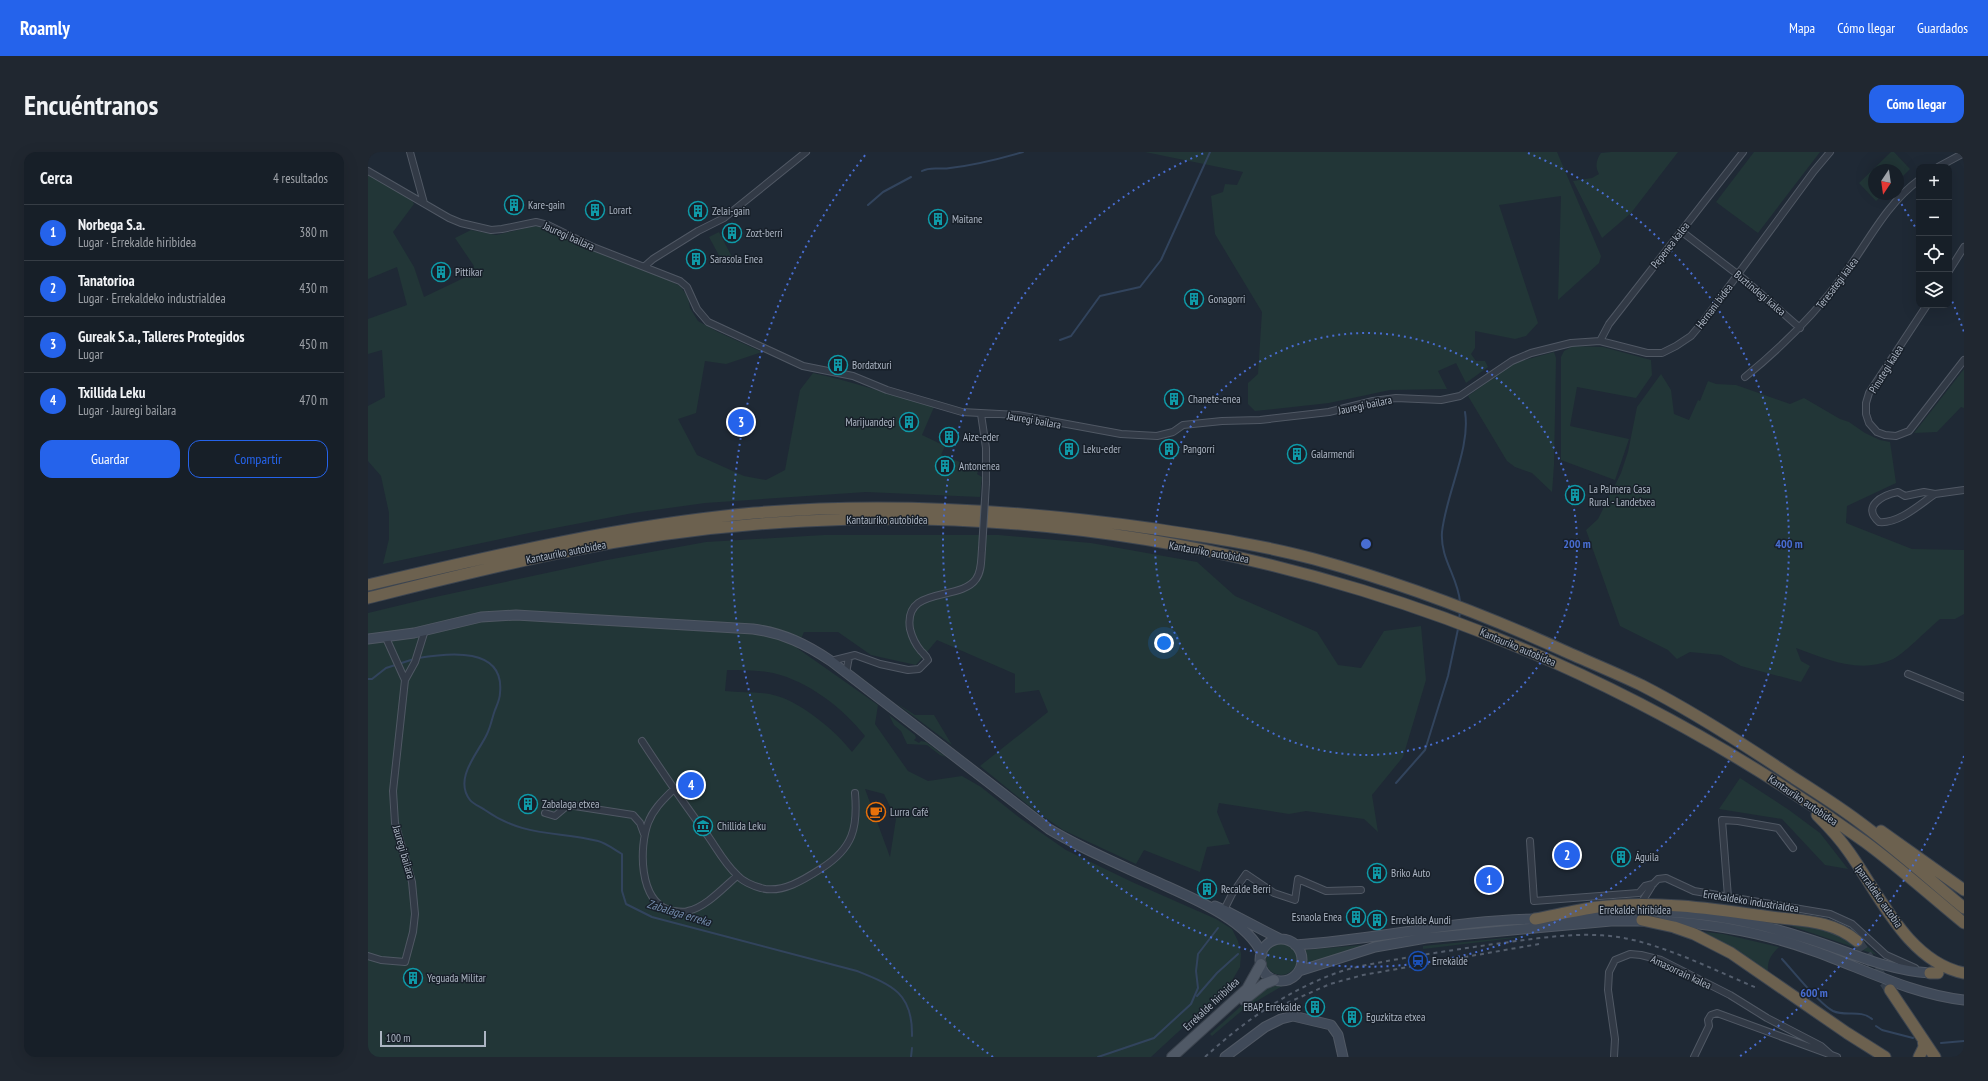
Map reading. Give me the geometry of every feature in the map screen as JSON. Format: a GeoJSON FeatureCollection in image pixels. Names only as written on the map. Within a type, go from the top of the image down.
{"type":"FeatureCollection","features":[{"type":"Feature","properties":{"kind":"highway","name":"Kantauriko autobidea"},"geometry":{"type":"LineString","coordinates":[[368,585],[557,542],[631,528],[755,513],[803,510],[906,508],[1023,513],[1109,522],[1202,536],[1313,559],[1396,585],[1463,608],[1525,633],[1641,685],[1755,752],[1860,822],[1964,908]]}},
{"type":"Feature","properties":{"kind":"highway","name":"Kantauriko autobidea"},"geometry":{"type":"LineString","coordinates":[[368,598],[552,554],[632,539],[804,521],[906,520],[1022,525],[1108,534],[1200,549],[1270,564],[1395,599],[1518,646],[1632,699],[1723,749],[1807,802],[1868,845],[1964,923]]}},
{"type":"Feature","properties":{"kind":"highway","name":"Iparraldeko autobia"},"geometry":{"type":"LineString","coordinates":[[1807,802],[1849,852],[1889,914],[1917,947],[1944,966],[1964,972]]}},
{"type":"Feature","properties":{"kind":"highway"},"geometry":{"type":"LineString","coordinates":[[1860,822],[1882,832],[1964,890]]}},
{"type":"Feature","properties":{"kind":"highway"},"geometry":{"type":"LineString","coordinates":[[1535,919],[1599,902],[1682,906],[1755,914],[1824,924],[1847,933],[1857,941]]}},
{"type":"Feature","properties":{"kind":"highway"},"geometry":{"type":"LineString","coordinates":[[1642,920],[1674,927],[1694,934],[1731,953],[1847,1033],[1885,1057]]}},
{"type":"Feature","properties":{"kind":"highway"},"geometry":{"type":"LineString","coordinates":[[1890,990],[1936,1057]]}},
{"type":"Feature","properties":{"kind":"highway"},"geometry":{"type":"LineString","coordinates":[[1919,1057],[1924,1047],[1923,1039]]}},
{"type":"Feature","properties":{"kind":"main road"},"geometry":{"type":"LineString","coordinates":[[368,639],[386,638],[481,617],[516,614],[753,629],[789,637],[814,649],[831,661],[1049,829],[1072,842],[1196,900],[1224,910],[1280,940]]}},
{"type":"Feature","properties":{"kind":"main road"},"geometry":{"type":"LineString","coordinates":[[1196,900],[1242,928],[1256,943],[1265,973],[1274,980],[1280,981],[1291,978],[1299,971],[1302,960],[1301,953],[1296,945],[1287,940],[1280,940],[1268,944],[1261,959]]}},
{"type":"Feature","properties":{"kind":"main road","name":"Errekalde hiribidea"},"geometry":{"type":"LineString","coordinates":[[1296,945],[1352,941],[1445,926],[1638,912],[1697,915],[1748,923],[1805,938],[1869,962],[1894,969],[1934,973]]}},
{"type":"Feature","properties":{"kind":"main road","name":"Errekalde hiribidea"},"geometry":{"type":"LineString","coordinates":[[1299,971],[1363,951],[1402,942],[1457,935],[1611,921],[1642,920],[1696,923],[1742,930],[1814,951],[1912,990],[1964,1000]]}},
{"type":"Feature","properties":{"kind":"main road","name":"Errekalde hiribidea"},"geometry":{"type":"LineString","coordinates":[[1172,1057],[1247,989],[1261,959]]}},
{"type":"Feature","properties":{"kind":"main road","name":"Errekalde hiribidea"},"geometry":{"type":"LineString","coordinates":[[1180,1057],[1254,991],[1274,980]]}},
{"type":"Feature","properties":{"kind":"main road"},"geometry":{"type":"LineString","coordinates":[[1225,1057],[1265,1027],[1281,1019],[1293,1016],[1331,1026],[1338,1035],[1343,1057]]}},
{"type":"Feature","properties":{"kind":"street"},"geometry":{"type":"LineString","coordinates":[[410,152],[424,203]]}},
{"type":"Feature","properties":{"kind":"street"},"geometry":{"type":"LineString","coordinates":[[645,266],[653,259],[698,231],[724,218],[806,152]]}},
{"type":"Feature","properties":{"kind":"street","name":"Pepenea kalea"},"geometry":{"type":"LineString","coordinates":[[1600,341],[1609,324],[1743,152]]}},
{"type":"Feature","properties":{"kind":"street","name":"Hernani bidea"},"geometry":{"type":"LineString","coordinates":[[1460,396],[1512,362],[1531,353],[1571,343],[1600,341],[1647,353],[1662,353],[1676,346],[1691,336],[1702,324],[1814,171],[1830,152]]}},
{"type":"Feature","properties":{"kind":"street"},"geometry":{"type":"LineString","coordinates":[[1943,164],[1964,152]]}},
{"type":"Feature","properties":{"kind":"street","name":"Jauregi bailara"},"geometry":{"type":"LineString","coordinates":[[368,171],[449,218],[480,228],[502,229],[530,222],[541,222],[593,246],[680,281],[687,287],[697,309],[708,322],[779,356],[804,366],[853,376],[895,392],[962,412],[1018,415],[1121,434],[1157,436],[1173,432],[1183,425],[1222,421],[1260,420],[1329,412],[1373,401],[1396,398],[1441,400],[1460,396]]}},
{"type":"Feature","properties":{"kind":"street","name":"Teresategi kalea"},"geometry":{"type":"LineString","coordinates":[[1745,377],[1800,328],[1828,296],[1880,222],[1898,200],[1916,183]]}},
{"type":"Feature","properties":{"kind":"street","name":"Buztindegi kalea"},"geometry":{"type":"LineString","coordinates":[[1681,231],[1738,274],[1800,328]]}},
{"type":"Feature","properties":{"kind":"street"},"geometry":{"type":"LineString","coordinates":[[1952,266],[1964,247]]}},
{"type":"Feature","properties":{"kind":"street","name":"Pinutegi kalea"},"geometry":{"type":"LineString","coordinates":[[1925,308],[1870,393],[1866,403],[1868,423],[1877,432],[1885,435],[1896,436],[1909,432],[1964,360]]}},
{"type":"Feature","properties":{"kind":"street"},"geometry":{"type":"LineString","coordinates":[[831,661],[855,656],[880,664],[908,670],[919,669],[926,664],[928,660],[927,655],[913,640],[910,628],[910,617],[913,608],[928,597],[960,590],[970,586],[977,579],[980,572],[986,483],[986,448],[980,414]]}},
{"type":"Feature","properties":{"kind":"street"},"geometry":{"type":"LineString","coordinates":[[1936,494],[1904,515],[1889,521],[1879,522],[1872,514],[1872,509],[1875,503],[1889,494],[1898,492],[1905,496],[1924,492],[1936,494],[1964,490]]}},
{"type":"Feature","properties":{"kind":"street","name":"Jauregi bailara"},"geometry":{"type":"LineString","coordinates":[[368,956],[381,960],[405,962],[413,932],[415,914],[412,882],[395,822],[393,791],[406,680],[416,662],[425,630]]}},
{"type":"Feature","properties":{"kind":"street"},"geometry":{"type":"LineString","coordinates":[[386,638],[406,680]]}},
{"type":"Feature","properties":{"kind":"street"},"geometry":{"type":"LineString","coordinates":[[846,673],[849,657]]}},
{"type":"Feature","properties":{"kind":"street"},"geometry":{"type":"LineString","coordinates":[[1908,674],[1964,696]]}},
{"type":"Feature","properties":{"kind":"street"},"geometry":{"type":"LineString","coordinates":[[642,741],[674,789],[737,876],[761,888],[772,890],[800,882],[824,867],[840,854],[850,842],[854,829],[856,807],[855,793]]}},
{"type":"Feature","properties":{"kind":"street"},"geometry":{"type":"LineString","coordinates":[[674,789],[659,804],[648,821],[644,834],[645,882],[650,894],[656,902],[664,908],[676,912],[687,912],[698,907],[737,876]]}},
{"type":"Feature","properties":{"kind":"street"},"geometry":{"type":"LineString","coordinates":[[545,813],[555,816],[568,806],[633,815],[640,823],[644,834]]}},
{"type":"Feature","properties":{"kind":"street"},"geometry":{"type":"LineString","coordinates":[[1728,897],[1722,820],[1738,821],[1778,828],[1793,848]]}},
{"type":"Feature","properties":{"kind":"street","name":"Errekaldeko industrialdea"},"geometry":{"type":"LineString","coordinates":[[1530,841],[1534,901],[1599,902],[1639,893],[1645,886],[1653,884],[1658,879],[1666,878],[1694,891],[1830,914],[1852,924],[1886,955],[1912,967],[1934,973]]}},
{"type":"Feature","properties":{"kind":"street"},"geometry":{"type":"LineString","coordinates":[[1224,910],[1232,894],[1246,874],[1274,893],[1295,900],[1298,879],[1326,891],[1361,890]]}},
{"type":"Feature","properties":{"kind":"street"},"geometry":{"type":"LineString","coordinates":[[1653,884],[1640,905],[1736,917],[1770,924],[1805,938]]}},
{"type":"Feature","properties":{"kind":"street"},"geometry":{"type":"LineString","coordinates":[[1755,914],[1757,902]]}},
{"type":"Feature","properties":{"kind":"street","name":"Amasorrain kalea"},"geometry":{"type":"LineString","coordinates":[[1614,1057],[1615,1039],[1608,990],[1609,972],[1616,960],[1630,954],[1661,960],[1730,995],[1767,1018],[1821,1046],[1830,1054]]}},
{"type":"Feature","properties":{"kind":"street"},"geometry":{"type":"LineString","coordinates":[[1694,1057],[1709,1026],[1708,1020],[1710,1015],[1717,1013],[1837,1057]]}},
{"type":"Feature","properties":{"kind":"green space"},"geometry":{"type":"Polygon","coordinates":[[[1145,152],[1557,152],[1601,256],[1599,263],[1558,300],[1561,196],[1499,205],[1538,323],[1526,336],[1515,339],[1475,331],[1475,348],[1471,354],[1476,361],[1485,361],[1488,367],[1466,383],[1456,363],[1438,371],[1447,389],[1390,390],[1329,403],[1255,411],[1248,404],[1248,383],[1258,374],[1262,312],[1215,234],[1211,196],[1223,192],[1225,184],[1237,185],[1243,172],[1145,152]]]}},
{"type":"Feature","properties":{"kind":"green space"},"geometry":{"type":"Polygon","coordinates":[[[1678,152],[1631,213],[1602,238],[1573,181],[1592,178],[1599,174],[1597,161],[1599,156],[1601,153],[1678,152]]]}},
{"type":"Feature","properties":{"kind":"green space"},"geometry":{"type":"Polygon","coordinates":[[[1754,152],[1820,152],[1758,233],[1716,202],[1754,152]]]}},
{"type":"Feature","properties":{"kind":"green space"},"geometry":{"type":"Polygon","coordinates":[[[1891,152],[1894,152],[1910,169],[1904,175],[1904,164],[1879,164],[1891,152]]]}},
{"type":"Feature","properties":{"kind":"green space"},"geometry":{"type":"Polygon","coordinates":[[[368,174],[410,197],[414,204],[393,232],[414,267],[424,297],[470,275],[474,266],[455,238],[471,230],[496,235],[535,226],[545,228],[587,248],[661,276],[680,286],[688,297],[690,308],[698,321],[762,352],[726,364],[705,361],[696,413],[678,419],[697,455],[744,476],[766,480],[785,470],[800,390],[813,373],[934,407],[922,435],[945,446],[941,455],[979,469],[977,474],[982,477],[980,497],[866,492],[705,503],[633,513],[383,564],[389,539],[389,513],[381,476],[368,461],[368,406],[385,397],[382,350],[368,354],[368,319],[407,305],[397,267],[368,279],[368,174]]]}},
{"type":"Feature","properties":{"kind":"green space"},"geometry":{"type":"Polygon","coordinates":[[[1868,174],[1868,193],[1859,183],[1868,174]]]}},
{"type":"Feature","properties":{"kind":"green space"},"geometry":{"type":"Polygon","coordinates":[[[719,232],[732,257],[722,261],[709,237],[719,232]]]}},
{"type":"Feature","properties":{"kind":"green space"},"geometry":{"type":"Polygon","coordinates":[[[1573,346],[1603,347],[1651,360],[1652,375],[1636,398],[1577,387],[1570,426],[1629,439],[1615,480],[1561,460],[1561,357],[1564,351],[1573,346]]]}},
{"type":"Feature","properties":{"kind":"green space"},"geometry":{"type":"Polygon","coordinates":[[[1554,352],[1556,358],[1552,492],[1532,473],[1515,467],[1507,461],[1468,396],[1514,363],[1554,352]]]}},
{"type":"Feature","properties":{"kind":"green space"},"geometry":{"type":"Polygon","coordinates":[[[1964,369],[1964,408],[1961,407],[1937,432],[1914,433],[1964,369]]]}},
{"type":"Feature","properties":{"kind":"green space"},"geometry":{"type":"Polygon","coordinates":[[[1661,374],[1671,390],[1674,414],[1689,420],[1698,400],[1700,401],[1708,381],[1716,384],[1736,385],[1790,404],[1804,398],[1840,419],[1849,422],[1865,433],[1880,440],[1890,442],[1896,483],[1847,506],[1846,523],[1912,549],[1964,550],[1964,614],[1955,619],[1940,619],[1902,653],[1891,660],[1879,664],[1867,666],[1843,663],[1796,648],[1801,661],[1810,666],[1801,682],[1741,666],[1721,655],[1690,652],[1677,659],[1668,650],[1620,626],[1586,530],[1598,519],[1621,473],[1628,452],[1637,407],[1661,374]]]}},
{"type":"Feature","properties":{"kind":"green space"},"geometry":{"type":"Polygon","coordinates":[[[824,535],[999,535],[1091,543],[1197,562],[1235,596],[1317,632],[1338,665],[1361,668],[1384,631],[1421,626],[1426,680],[1403,757],[1372,795],[1378,832],[1364,819],[1306,811],[1289,814],[1219,803],[1217,812],[1230,844],[1207,847],[1200,872],[1144,850],[1136,864],[1063,830],[1034,810],[980,766],[1048,712],[1039,690],[1015,693],[1015,674],[937,640],[916,665],[871,655],[838,632],[804,632],[797,648],[878,705],[875,724],[908,771],[928,781],[962,776],[981,787],[1020,818],[1066,850],[1132,882],[1216,919],[1232,929],[1238,941],[1241,954],[1240,967],[1230,984],[1151,1057],[368,1057],[368,613],[607,560],[706,542],[824,535]],[[727,670],[725,691],[765,693],[787,700],[808,712],[828,727],[852,752],[865,736],[846,715],[824,697],[799,682],[768,672],[727,670]],[[865,789],[890,857],[896,819],[884,794],[865,789]]]}},
{"type":"Feature","properties":{"kind":"green space"},"geometry":{"type":"Polygon","coordinates":[[[896,703],[915,715],[934,715],[952,745],[896,703]]]}},
{"type":"Feature","properties":{"kind":"green space"},"geometry":{"type":"Polygon","coordinates":[[[889,715],[915,735],[916,738],[914,740],[919,743],[921,741],[926,742],[946,757],[940,755],[927,745],[907,744],[901,731],[894,725],[889,715]]]}},
{"type":"Feature","properties":{"kind":"green space"},"geometry":{"type":"Polygon","coordinates":[[[1740,778],[1789,810],[1820,833],[1848,869],[1825,865],[1782,819],[1719,809],[1740,778]]]}},
{"type":"Feature","properties":{"kind":"green space"},"geometry":{"type":"Polygon","coordinates":[[[1795,925],[1831,931],[1856,947],[1863,942],[1877,955],[1791,926],[1795,925]]]}},
{"type":"Feature","properties":{"kind":"green space"},"geometry":{"type":"Polygon","coordinates":[[[1705,932],[1723,934],[1779,947],[1770,958],[1768,972],[1705,932]]]}},
{"type":"Feature","properties":{"kind":"green space"},"geometry":{"type":"Polygon","coordinates":[[[1547,934],[1423,949],[1423,946],[1547,934]]]}},
{"type":"Feature","properties":{"kind":"green space"},"geometry":{"type":"Polygon","coordinates":[[[1284,943],[1290,945],[1295,950],[1297,959],[1295,968],[1290,973],[1278,975],[1272,973],[1267,968],[1265,956],[1267,950],[1272,945],[1284,943]]]}},
{"type":"Feature","properties":{"kind":"green space"},"geometry":{"type":"Polygon","coordinates":[[[1361,945],[1358,949],[1307,963],[1305,950],[1361,945]]]}},
{"type":"Feature","properties":{"kind":"green space"},"geometry":{"type":"Polygon","coordinates":[[[1270,984],[1284,985],[1245,1008],[1212,1036],[1210,1034],[1260,989],[1270,984]]]}},
{"type":"Feature","properties":{"kind":"waterway"},"geometry":{"type":"LineString","coordinates":[[922,171],[969,165],[1023,152]]}},
{"type":"Feature","properties":{"kind":"waterway"},"geometry":{"type":"LineString","coordinates":[[1060,340],[1071,336],[1100,296],[1140,287],[1161,260],[1210,152]]}},
{"type":"Feature","properties":{"kind":"waterway"},"geometry":{"type":"LineString","coordinates":[[868,205],[883,192],[911,177]]}},
{"type":"Feature","properties":{"kind":"waterway"},"geometry":{"type":"LineString","coordinates":[[1460,602],[1459,593],[1446,559],[1442,542],[1442,532],[1444,517],[1464,440],[1466,426],[1465,412]]}},
{"type":"Feature","properties":{"kind":"waterway"},"geometry":{"type":"LineString","coordinates":[[1459,620],[1460,611]]}},
{"type":"Feature","properties":{"kind":"waterway"},"geometry":{"type":"LineString","coordinates":[[1396,783],[1425,750],[1448,676],[1458,629]]}},
{"type":"Feature","properties":{"kind":"waterway","name":"Zabalaga erreka"},"geometry":{"type":"LineString","coordinates":[[418,658],[458,654],[472,656],[484,660],[494,667],[499,678],[500,697],[490,728],[469,766],[464,783],[466,792],[473,803],[499,819],[513,825],[540,832],[598,841],[622,854],[622,891],[626,904],[652,917],[857,971],[890,986],[904,1000],[909,1010],[912,1036]]}},
{"type":"Feature","properties":{"kind":"waterway","name":"Zabalaga erreka"},"geometry":{"type":"LineString","coordinates":[[368,679],[372,679],[386,668],[414,659]]}},
{"type":"Feature","properties":{"kind":"waterway"},"geometry":{"type":"LineString","coordinates":[[1098,1057],[1154,1038],[1191,1004],[1198,988],[1196,971],[1198,954],[1218,928]]}},
{"type":"Feature","properties":{"kind":"waterway"},"geometry":{"type":"LineString","coordinates":[[1197,996],[1217,973],[1238,954]]}},
{"type":"Feature","properties":{"kind":"waterway"},"geometry":{"type":"LineString","coordinates":[[1782,959],[1814,995],[1827,1007],[1838,1013],[1863,1014],[1872,1019]]}},
{"type":"Feature","properties":{"kind":"waterway"},"geometry":{"type":"LineString","coordinates":[[1876,1026],[1882,1030],[1913,1038]]}},
{"type":"Feature","properties":{"kind":"waterway"},"geometry":{"type":"LineString","coordinates":[[1941,1043],[1964,1041]]}},
{"type":"Feature","properties":{"kind":"waterway","name":"Zabalaga erreka"},"geometry":{"type":"LineString","coordinates":[[911,1057],[912,1048]]}},
{"type":"Feature","properties":{"kind":"tunnel"},"geometry":{"type":"LineString","coordinates":[[1857,941],[1890,990]]}},
{"type":"Feature","properties":{"kind":"railway"},"geometry":{"type":"LineString","coordinates":[[1205,1057],[1234,1032],[1264,1010],[1314,982],[1339,972],[1406,958],[1540,938],[1572,935],[1603,935],[1635,940],[1688,958],[1757,988]]}},
{"type":"Feature","properties":{"kind":"railway"},"geometry":{"type":"LineString","coordinates":[[1287,1003],[1330,984],[1363,975],[1539,944]]}},
{"type":"Feature","properties":{"kind":"place","name":"Kare-gain"},"geometry":{"type":"Point","coordinates":[514,205]}},
{"type":"Feature","properties":{"kind":"place","name":"Lorart"},"geometry":{"type":"Point","coordinates":[595,210]}},
{"type":"Feature","properties":{"kind":"place","name":"Zelai-gain"},"geometry":{"type":"Point","coordinates":[698,211]}},
{"type":"Feature","properties":{"kind":"place","name":"Maitane"},"geometry":{"type":"Point","coordinates":[938,219]}},
{"type":"Feature","properties":{"kind":"place","name":"Zozt-berri"},"geometry":{"type":"Point","coordinates":[732,233]}},
{"type":"Feature","properties":{"kind":"place","name":"Sarasola Enea"},"geometry":{"type":"Point","coordinates":[696,259]}},
{"type":"Feature","properties":{"kind":"place","name":"Pittikar"},"geometry":{"type":"Point","coordinates":[441,272]}},
{"type":"Feature","properties":{"kind":"place","name":"Gonagorri"},"geometry":{"type":"Point","coordinates":[1194,299]}},
{"type":"Feature","properties":{"kind":"place","name":"Bordatxuri"},"geometry":{"type":"Point","coordinates":[838,365]}},
{"type":"Feature","properties":{"kind":"place","name":"Chanete-enea"},"geometry":{"type":"Point","coordinates":[1174,399]}},
{"type":"Feature","properties":{"kind":"place","name":"Gureak S.a., Talleres Protegidos"},"geometry":{"type":"Point","coordinates":[741,422]}},
{"type":"Feature","properties":{"kind":"place","name":"Marijuandegi"},"geometry":{"type":"Point","coordinates":[909,422]}},
{"type":"Feature","properties":{"kind":"place","name":"Aize-eder"},"geometry":{"type":"Point","coordinates":[949,437]}},
{"type":"Feature","properties":{"kind":"place","name":"Leku-eder"},"geometry":{"type":"Point","coordinates":[1069,449]}},
{"type":"Feature","properties":{"kind":"place","name":"Pangorri"},"geometry":{"type":"Point","coordinates":[1169,449]}},
{"type":"Feature","properties":{"kind":"place","name":"Galarmendi"},"geometry":{"type":"Point","coordinates":[1297,454]}},
{"type":"Feature","properties":{"kind":"place","name":"Antonenea"},"geometry":{"type":"Point","coordinates":[945,466]}},
{"type":"Feature","properties":{"kind":"place","name":"La Palmera Casa Rural - Landetxea"},"geometry":{"type":"Point","coordinates":[1575,495]}},
{"type":"Feature","properties":{"kind":"place","name":"Txillida Leku"},"geometry":{"type":"Point","coordinates":[691,785]}},
{"type":"Feature","properties":{"kind":"place","name":"Zabalaga etxea"},"geometry":{"type":"Point","coordinates":[528,804]}},
{"type":"Feature","properties":{"kind":"place","name":"Lurra Café"},"geometry":{"type":"Point","coordinates":[876,812]}},
{"type":"Feature","properties":{"kind":"place","name":"Chillida Leku"},"geometry":{"type":"Point","coordinates":[703,826]}},
{"type":"Feature","properties":{"kind":"place","name":"Tanatorioa"},"geometry":{"type":"Point","coordinates":[1567,855]}},
{"type":"Feature","properties":{"kind":"place","name":"Águila"},"geometry":{"type":"Point","coordinates":[1621,857]}},
{"type":"Feature","properties":{"kind":"place","name":"Briko Auto"},"geometry":{"type":"Point","coordinates":[1377,873]}},
{"type":"Feature","properties":{"kind":"place","name":"Norbega S.a."},"geometry":{"type":"Point","coordinates":[1489,880]}},
{"type":"Feature","properties":{"kind":"place","name":"Recalde Berri"},"geometry":{"type":"Point","coordinates":[1207,889]}},
{"type":"Feature","properties":{"kind":"place","name":"Esnaola Enea"},"geometry":{"type":"Point","coordinates":[1356,917]}},
{"type":"Feature","properties":{"kind":"place","name":"Errekalde Aundi"},"geometry":{"type":"Point","coordinates":[1377,920]}},
{"type":"Feature","properties":{"kind":"place","name":"Errekalde"},"geometry":{"type":"Point","coordinates":[1418,961]}},
{"type":"Feature","properties":{"kind":"place","name":"Yeguada Militar"},"geometry":{"type":"Point","coordinates":[413,978]}},
{"type":"Feature","properties":{"kind":"place","name":"EBAP Errekalde"},"geometry":{"type":"Point","coordinates":[1315,1007]}},
{"type":"Feature","properties":{"kind":"place","name":"Eguzkitza etxea"},"geometry":{"type":"Point","coordinates":[1352,1017]}}]}
